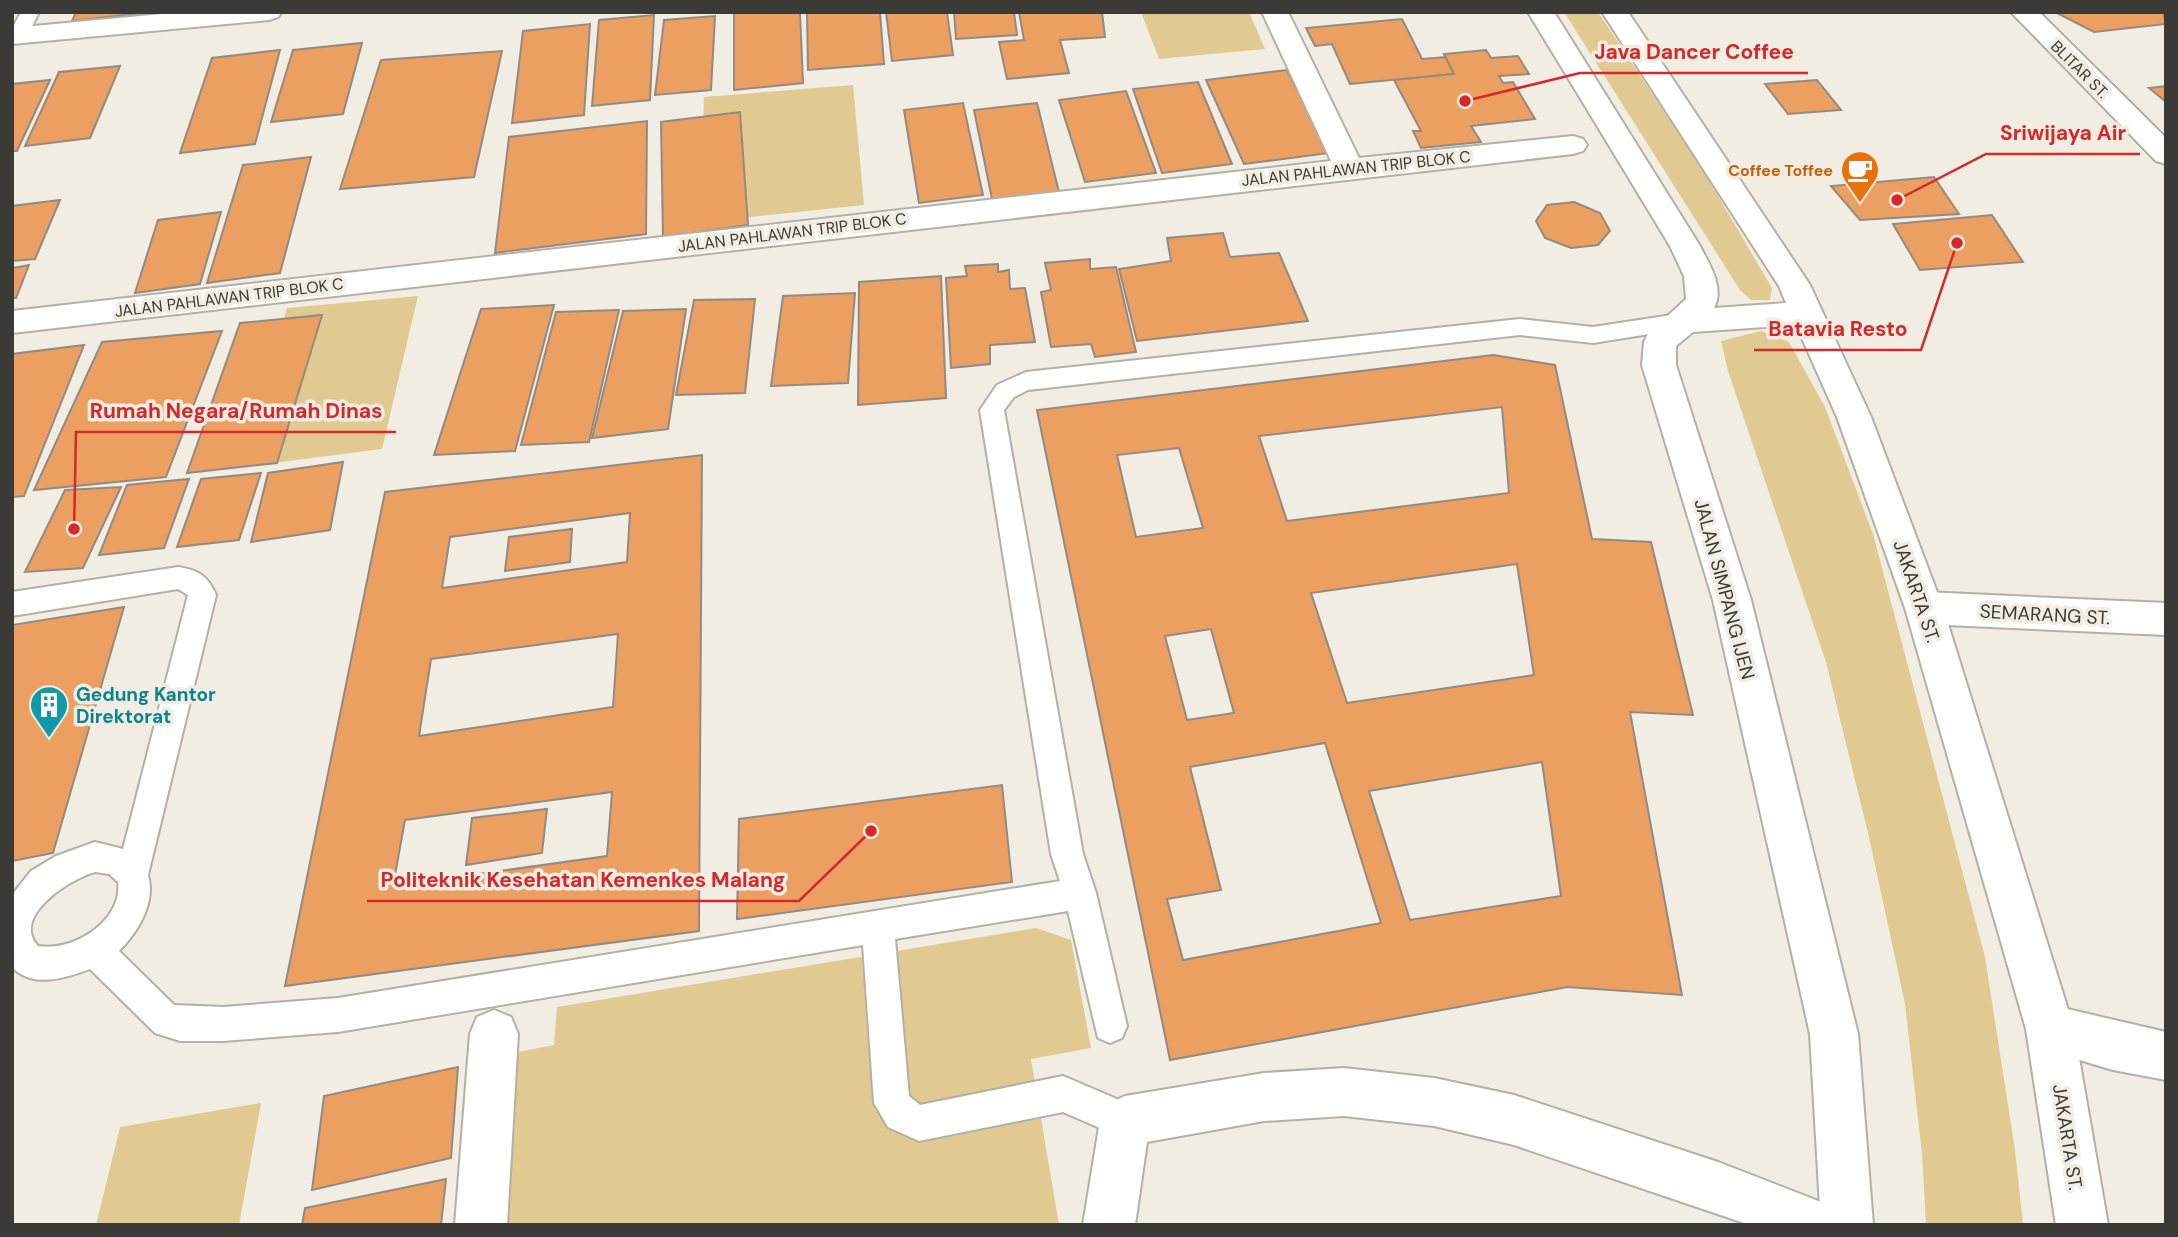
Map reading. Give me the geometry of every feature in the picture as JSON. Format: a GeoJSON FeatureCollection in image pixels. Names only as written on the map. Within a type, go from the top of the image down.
{"type":"FeatureCollection","features":[{"type":"Feature","properties":{"kind":"street"},"geometry":{"type":"LineString","coordinates":[[21,28],[269,12]]}},
{"type":"Feature","properties":{"kind":"street"},"geometry":{"type":"LineString","coordinates":[[1275,12],[1349,168]]}},
{"type":"Feature","properties":{"kind":"street","name":"JALAN SIMPANG IJEN"},"geometry":{"type":"LineString","coordinates":[[1541,12],[1685,246],[1700,276],[1702,301],[1685,321],[1660,342],[1659,365],[1732,600],[1834,1034],[1847,1225]]}},
{"type":"Feature","properties":{"kind":"street","name":"JAKARTA ST."},"geometry":{"type":"LineString","coordinates":[[1615,12],[1794,285],[1854,417],[1924,608],[2050,1029],[2082,1225]]}},
{"type":"Feature","properties":{"kind":"street","name":"BLITAR ST."},"geometry":{"type":"LineString","coordinates":[[2024,12],[2166,155]]}},
{"type":"Feature","properties":{"kind":"street","name":"JALAN PAHLAWAN TRIP BLOK C"},"geometry":{"type":"LineString","coordinates":[[12,322],[1349,168],[1573,145]]}},
{"type":"Feature","properties":{"kind":"street"},"geometry":{"type":"LineString","coordinates":[[1685,321],[1806,313]]}},
{"type":"Feature","properties":{"kind":"street","name":"SEMARANG ST."},"geometry":{"type":"LineString","coordinates":[[1924,608],[2166,620]]}},
{"type":"Feature","properties":{"kind":"street"},"geometry":{"type":"LineString","coordinates":[[2050,1029],[2113,1046],[2166,1056]]}},
{"type":"Feature","properties":{"kind":"street"},"geometry":{"type":"LineString","coordinates":[[481,1225],[494,1034]]}},
{"type":"Feature","properties":{"kind":"street"},"geometry":{"type":"LineString","coordinates":[[1109,1225],[1125,1121],[1264,1097],[1344,1092],[1434,1102],[1514,1120],[1718,1187],[1816,1225]]}},
{"type":"Feature","properties":{"kind":"lane"},"geometry":{"type":"LineString","coordinates":[[1110,1026],[1080,894],[1067,854],[992,410],[1003,392],[1026,381],[1506,328],[1594,335],[1685,321]]}},
{"type":"Feature","properties":{"kind":"lane"},"geometry":{"type":"LineString","coordinates":[[12,604],[178,578],[193,580],[200,586],[202,595],[133,873],[136,888],[133,903],[124,920],[94,949],[75,959],[39,963],[26,957],[18,947],[13,934],[18,917],[27,900],[57,871],[76,862],[103,858],[125,864],[133,873]]}},
{"type":"Feature","properties":{"kind":"lane"},"geometry":{"type":"LineString","coordinates":[[94,949],[166,1021],[184,1024],[338,1015],[1080,894]]}},
{"type":"Feature","properties":{"kind":"lane"},"geometry":{"type":"LineString","coordinates":[[878,928],[892,1103],[901,1114],[919,1123],[1063,1094],[1125,1121]]}},
{"type":"Feature","properties":{"kind":"shaded area"},"geometry":{"type":"Polygon","coordinates":[[[1141,12],[1249,12],[1265,49],[1159,59],[1141,12]]]}},
{"type":"Feature","properties":{"kind":"shaded area"},"geometry":{"type":"Polygon","coordinates":[[[1564,12],[1598,12],[1704,172],[1772,288],[1770,300],[1751,300],[1740,290],[1564,12]]]}},
{"type":"Feature","properties":{"kind":"shaded area"},"geometry":{"type":"Polygon","coordinates":[[[853,85],[864,205],[701,222],[704,97],[853,85]]]}},
{"type":"Feature","properties":{"kind":"shaded area"},"geometry":{"type":"Polygon","coordinates":[[[418,296],[382,449],[242,467],[287,308],[418,296]]]}},
{"type":"Feature","properties":{"kind":"shaded area"},"geometry":{"type":"Polygon","coordinates":[[[1761,331],[1789,342],[1825,407],[1873,534],[1985,957],[2015,1150],[2023,1225],[1926,1225],[1922,1154],[1905,1004],[1869,837],[1826,662],[1728,371],[1721,341],[1761,331]]]}},
{"type":"Feature","properties":{"kind":"shaded area"},"geometry":{"type":"Polygon","coordinates":[[[1036,928],[1071,940],[1091,1048],[1031,1059],[1059,1225],[507,1225],[518,1052],[554,1045],[557,1007],[1036,928]]]}},
{"type":"Feature","properties":{"kind":"shaded area"},"geometry":{"type":"Polygon","coordinates":[[[261,1103],[239,1225],[96,1225],[120,1127],[261,1103]]]}},
{"type":"Feature","properties":{"kind":"building"},"geometry":{"type":"Polygon","coordinates":[[[76,12],[152,12],[72,21],[76,12]]]}},
{"type":"Feature","properties":{"kind":"building"},"geometry":{"type":"Polygon","coordinates":[[[734,12],[800,12],[803,83],[734,90],[734,12]]]}},
{"type":"Feature","properties":{"kind":"building"},"geometry":{"type":"Polygon","coordinates":[[[807,12],[880,12],[884,64],[808,70],[807,12]]]}},
{"type":"Feature","properties":{"kind":"building"},"geometry":{"type":"Polygon","coordinates":[[[886,12],[947,12],[953,55],[892,61],[886,12]]]}},
{"type":"Feature","properties":{"kind":"building"},"geometry":{"type":"Polygon","coordinates":[[[954,12],[1014,12],[1017,35],[956,39],[954,12]]]}},
{"type":"Feature","properties":{"kind":"building"},"geometry":{"type":"Polygon","coordinates":[[[1019,12],[1102,12],[1105,37],[1060,40],[1069,73],[1007,79],[999,42],[1024,40],[1019,12]]]}},
{"type":"Feature","properties":{"kind":"building"},"geometry":{"type":"Polygon","coordinates":[[[2055,12],[2163,12],[2166,24],[2094,32],[2055,12]]]}},
{"type":"Feature","properties":{"kind":"building"},"geometry":{"type":"Polygon","coordinates":[[[654,15],[650,100],[592,106],[599,20],[654,15]]]}},
{"type":"Feature","properties":{"kind":"building"},"geometry":{"type":"Polygon","coordinates":[[[715,16],[711,90],[655,95],[664,20],[715,16]]]}},
{"type":"Feature","properties":{"kind":"building"},"geometry":{"type":"Polygon","coordinates":[[[1402,19],[1422,59],[1446,57],[1454,74],[1350,84],[1332,44],[1315,46],[1306,28],[1402,19]]]}},
{"type":"Feature","properties":{"kind":"building"},"geometry":{"type":"Polygon","coordinates":[[[590,24],[584,115],[512,123],[523,31],[590,24]]]}},
{"type":"Feature","properties":{"kind":"building"},"geometry":{"type":"Polygon","coordinates":[[[362,43],[343,114],[271,122],[293,50],[362,43]]]}},
{"type":"Feature","properties":{"kind":"building"},"geometry":{"type":"Polygon","coordinates":[[[280,50],[255,144],[180,153],[212,58],[280,50]]]}},
{"type":"Feature","properties":{"kind":"building"},"geometry":{"type":"Polygon","coordinates":[[[1486,50],[1491,58],[1518,56],[1529,74],[1499,76],[1503,83],[1513,82],[1535,119],[1471,126],[1481,142],[1421,148],[1413,131],[1421,131],[1394,80],[1454,74],[1444,54],[1486,50]]]}},
{"type":"Feature","properties":{"kind":"building"},"geometry":{"type":"Polygon","coordinates":[[[502,51],[474,177],[340,189],[381,60],[502,51]]]}},
{"type":"Feature","properties":{"kind":"building"},"geometry":{"type":"Polygon","coordinates":[[[120,66],[90,138],[25,146],[59,72],[120,66]]]}},
{"type":"Feature","properties":{"kind":"building"},"geometry":{"type":"Polygon","coordinates":[[[1287,70],[1329,153],[1244,164],[1206,80],[1287,70]]]}},
{"type":"Feature","properties":{"kind":"building"},"geometry":{"type":"Polygon","coordinates":[[[50,80],[17,151],[12,151],[12,84],[50,80]]]}},
{"type":"Feature","properties":{"kind":"building"},"geometry":{"type":"Polygon","coordinates":[[[1817,80],[1841,110],[1788,114],[1765,84],[1817,80]]]}},
{"type":"Feature","properties":{"kind":"building"},"geometry":{"type":"Polygon","coordinates":[[[1198,82],[1232,164],[1162,173],[1133,89],[1198,82]]]}},
{"type":"Feature","properties":{"kind":"building"},"geometry":{"type":"Polygon","coordinates":[[[2166,86],[2166,102],[2149,88],[2166,86]]]}},
{"type":"Feature","properties":{"kind":"building"},"geometry":{"type":"Polygon","coordinates":[[[1126,91],[1156,173],[1085,182],[1059,100],[1126,91]]]}},
{"type":"Feature","properties":{"kind":"building"},"geometry":{"type":"Polygon","coordinates":[[[963,103],[983,195],[919,203],[904,110],[963,103]]]}},
{"type":"Feature","properties":{"kind":"building"},"geometry":{"type":"Polygon","coordinates":[[[1037,103],[1059,192],[992,199],[974,110],[1037,103]]]}},
{"type":"Feature","properties":{"kind":"building"},"geometry":{"type":"Polygon","coordinates":[[[740,112],[748,225],[663,237],[661,122],[740,112]]]}},
{"type":"Feature","properties":{"kind":"building"},"geometry":{"type":"Polygon","coordinates":[[[647,121],[646,234],[495,253],[509,137],[647,121]]]}},
{"type":"Feature","properties":{"kind":"building"},"geometry":{"type":"Polygon","coordinates":[[[311,157],[280,273],[207,283],[243,165],[311,157]]]}},
{"type":"Feature","properties":{"kind":"building"},"geometry":{"type":"Polygon","coordinates":[[[1934,177],[1959,214],[1860,220],[1831,186],[1934,177]]]}},
{"type":"Feature","properties":{"kind":"building"},"geometry":{"type":"Polygon","coordinates":[[[60,200],[35,259],[12,261],[12,206],[60,200]]]}},
{"type":"Feature","properties":{"kind":"building"},"geometry":{"type":"Polygon","coordinates":[[[1574,202],[1600,213],[1610,231],[1598,245],[1571,248],[1545,238],[1536,221],[1547,205],[1574,202]]]}},
{"type":"Feature","properties":{"kind":"building"},"geometry":{"type":"Polygon","coordinates":[[[221,212],[200,284],[135,293],[158,220],[221,212]]]}},
{"type":"Feature","properties":{"kind":"building"},"geometry":{"type":"Polygon","coordinates":[[[1992,215],[2023,262],[1920,270],[1893,224],[1992,215]]]}},
{"type":"Feature","properties":{"kind":"building"},"geometry":{"type":"Polygon","coordinates":[[[1223,233],[1230,257],[1279,253],[1308,321],[1137,341],[1119,269],[1171,261],[1167,238],[1223,233]]]}},
{"type":"Feature","properties":{"kind":"building"},"geometry":{"type":"Polygon","coordinates":[[[1090,259],[1090,269],[1116,267],[1136,352],[1095,357],[1091,344],[1051,347],[1041,292],[1051,290],[1045,263],[1090,259]]]}},
{"type":"Feature","properties":{"kind":"building"},"geometry":{"type":"Polygon","coordinates":[[[998,264],[998,272],[1009,270],[1010,289],[1025,288],[1035,342],[990,345],[990,364],[951,368],[946,278],[967,276],[965,266],[998,264]]]}},
{"type":"Feature","properties":{"kind":"building"},"geometry":{"type":"Polygon","coordinates":[[[29,265],[16,298],[12,298],[12,268],[29,265]]]}},
{"type":"Feature","properties":{"kind":"building"},"geometry":{"type":"Polygon","coordinates":[[[941,276],[946,398],[858,405],[859,282],[941,276]]]}},
{"type":"Feature","properties":{"kind":"building"},"geometry":{"type":"Polygon","coordinates":[[[855,293],[848,383],[771,386],[783,296],[855,293]]]}},
{"type":"Feature","properties":{"kind":"building"},"geometry":{"type":"Polygon","coordinates":[[[755,299],[745,393],[676,395],[694,300],[755,299]]]}},
{"type":"Feature","properties":{"kind":"building"},"geometry":{"type":"Polygon","coordinates":[[[554,305],[515,451],[434,455],[481,309],[554,305]]]}},
{"type":"Feature","properties":{"kind":"building"},"geometry":{"type":"Polygon","coordinates":[[[686,309],[668,429],[592,438],[623,311],[686,309]]]}},
{"type":"Feature","properties":{"kind":"building"},"geometry":{"type":"Polygon","coordinates":[[[619,310],[589,442],[521,445],[556,312],[619,310]]]}},
{"type":"Feature","properties":{"kind":"building"},"geometry":{"type":"Polygon","coordinates":[[[322,315],[277,463],[187,473],[240,323],[322,315]]]}},
{"type":"Feature","properties":{"kind":"building"},"geometry":{"type":"Polygon","coordinates":[[[222,331],[166,477],[34,490],[102,342],[222,331]]]}},
{"type":"Feature","properties":{"kind":"building"},"geometry":{"type":"Polygon","coordinates":[[[84,345],[24,496],[12,497],[12,354],[84,345]]]}},
{"type":"Feature","properties":{"kind":"building"},"geometry":{"type":"Polygon","coordinates":[[[1493,355],[1555,365],[1592,539],[1651,542],[1693,715],[1630,712],[1682,995],[1567,987],[1170,1060],[1037,410],[1493,355]],[[1502,407],[1259,436],[1287,521],[1509,493],[1502,407]],[[1179,448],[1117,455],[1136,537],[1203,528],[1179,448]],[[1517,564],[1311,593],[1347,703],[1534,675],[1517,564]],[[1211,629],[1165,636],[1187,720],[1234,713],[1211,629]],[[1325,743],[1190,767],[1221,890],[1167,899],[1183,960],[1381,923],[1325,743]],[[1542,762],[1369,791],[1410,920],[1561,896],[1542,762]]]}},
{"type":"Feature","properties":{"kind":"building"},"geometry":{"type":"Polygon","coordinates":[[[702,455],[699,931],[285,986],[385,492],[702,455]],[[630,513],[450,537],[442,588],[627,562],[630,513]],[[618,634],[431,659],[419,736],[613,707],[618,634]],[[612,792],[405,820],[393,886],[607,856],[612,792]]]}},
{"type":"Feature","properties":{"kind":"building"},"geometry":{"type":"Polygon","coordinates":[[[343,462],[330,530],[251,542],[268,473],[343,462]]]}},
{"type":"Feature","properties":{"kind":"building"},"geometry":{"type":"Polygon","coordinates":[[[261,473],[239,540],[177,547],[201,479],[261,473]]]}},
{"type":"Feature","properties":{"kind":"building"},"geometry":{"type":"Polygon","coordinates":[[[189,479],[164,548],[99,555],[127,485],[189,479]]]}},
{"type":"Feature","properties":{"kind":"building"},"geometry":{"type":"Polygon","coordinates":[[[121,487],[83,568],[25,572],[65,490],[121,487]]]}},
{"type":"Feature","properties":{"kind":"building"},"geometry":{"type":"Polygon","coordinates":[[[572,529],[570,562],[505,571],[509,537],[572,529]]]}},
{"type":"Feature","properties":{"kind":"building","name":"Gedung Kantor Direktorat"},"geometry":{"type":"Polygon","coordinates":[[[124,607],[53,853],[12,861],[12,625],[124,607]]]}},
{"type":"Feature","properties":{"kind":"building"},"geometry":{"type":"Polygon","coordinates":[[[1002,785],[1012,882],[737,919],[739,819],[1002,785]]]}},
{"type":"Feature","properties":{"kind":"building"},"geometry":{"type":"Polygon","coordinates":[[[547,809],[542,853],[466,865],[472,818],[547,809]]]}},
{"type":"Feature","properties":{"kind":"building"},"geometry":{"type":"Polygon","coordinates":[[[458,1067],[451,1158],[312,1190],[324,1096],[458,1067]]]}},
{"type":"Feature","properties":{"kind":"building"},"geometry":{"type":"Polygon","coordinates":[[[446,1179],[441,1225],[302,1225],[305,1208],[446,1179]]]}},
{"type":"Feature","properties":{"kind":"place","name":"Java Dancer Coffee"},"geometry":{"type":"Point","coordinates":[1465,101]}},
{"type":"Feature","properties":{"kind":"place","name":"Sriwijaya Air"},"geometry":{"type":"Point","coordinates":[1897,200]}},
{"type":"Feature","properties":{"kind":"place","name":"Coffee Toffee"},"geometry":{"type":"Point","coordinates":[1860,204]}},
{"type":"Feature","properties":{"kind":"place","name":"Batavia Resto"},"geometry":{"type":"Point","coordinates":[1957,243]}},
{"type":"Feature","properties":{"kind":"place","name":"Rumah Negara/Rumah Dinas"},"geometry":{"type":"Point","coordinates":[74,529]}},
{"type":"Feature","properties":{"kind":"place","name":"Gedung Kantor Direktorat"},"geometry":{"type":"Point","coordinates":[49,739]}},
{"type":"Feature","properties":{"kind":"place","name":"Politeknik Kesehatan Kemenkes Malang"},"geometry":{"type":"Point","coordinates":[871,831]}}]}
